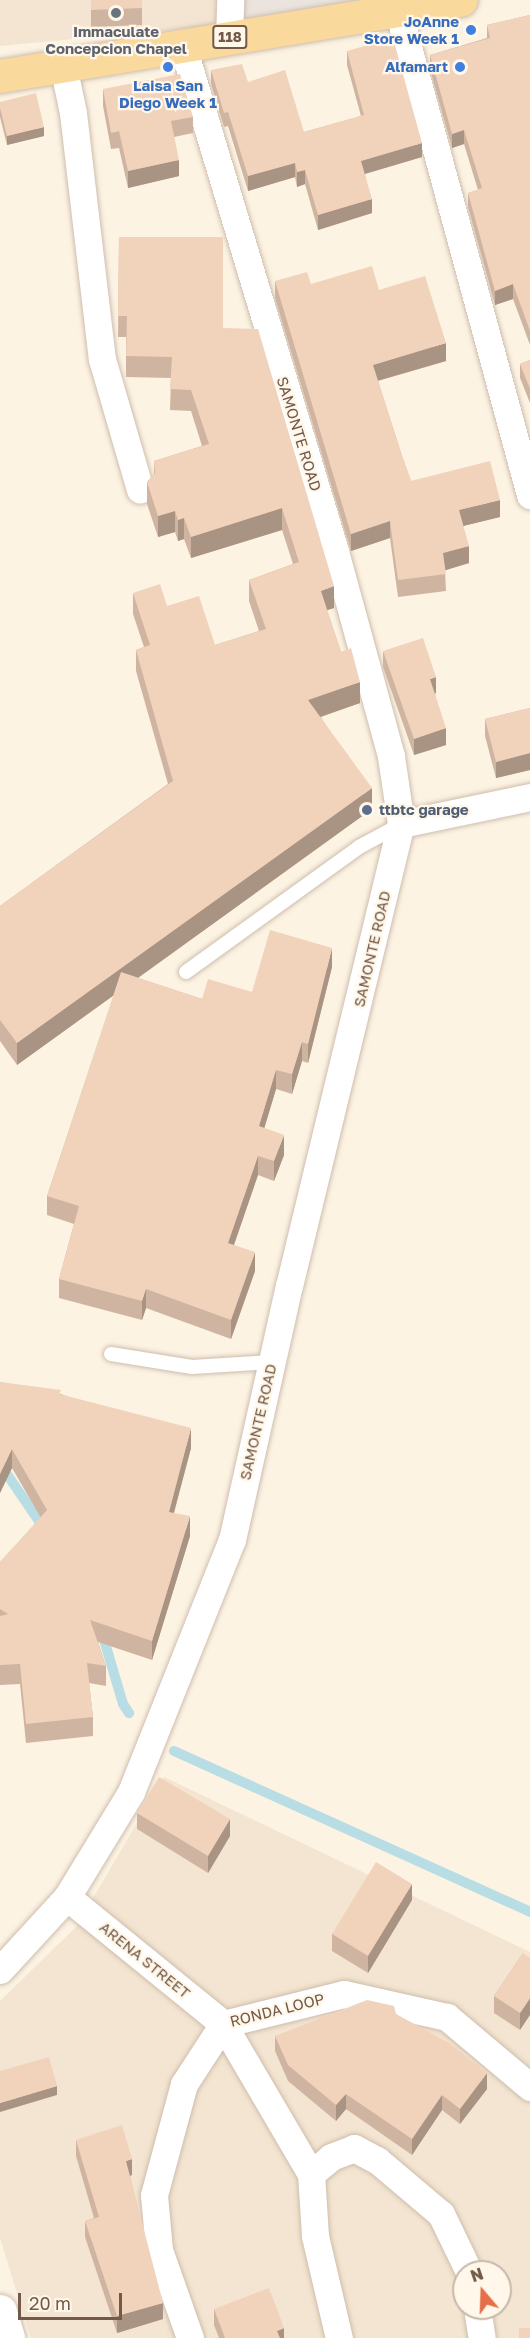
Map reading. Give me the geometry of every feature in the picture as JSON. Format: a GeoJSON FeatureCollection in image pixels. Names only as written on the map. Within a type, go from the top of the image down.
{"type":"FeatureCollection","features":[{"type":"Feature","properties":{"kind":"main road","name":"118"},"geometry":{"type":"LineString","coordinates":[[0,76],[183,47],[340,10],[398,10],[461,0]]}},
{"type":"Feature","properties":{"kind":"main road"},"geometry":{"type":"LineString","coordinates":[[0,2311],[8,2338]]}},
{"type":"Feature","properties":{"kind":"street"},"geometry":{"type":"LineString","coordinates":[[230,0],[230,37]]}},
{"type":"Feature","properties":{"kind":"street"},"geometry":{"type":"LineString","coordinates":[[398,10],[530,495]]}},
{"type":"Feature","properties":{"kind":"street","name":"SAMONTE ROAD"},"geometry":{"type":"LineString","coordinates":[[0,1970],[67,1896],[131,1792],[232,1540],[272,1362],[401,824],[391,756],[335,550],[183,47]]}},
{"type":"Feature","properties":{"kind":"street"},"geometry":{"type":"LineString","coordinates":[[63,65],[73,113],[102,359],[140,490]]}},
{"type":"Feature","properties":{"kind":"street"},"geometry":{"type":"LineString","coordinates":[[401,824],[530,797]]}},
{"type":"Feature","properties":{"kind":"street","name":"ARENA STREET"},"geometry":{"type":"LineString","coordinates":[[67,1896],[223,2024]]}},
{"type":"Feature","properties":{"kind":"street","name":"RONDA LOOP"},"geometry":{"type":"LineString","coordinates":[[190,2338],[159,2250],[153,2194],[184,2085],[223,2024],[344,1994],[447,2017],[530,2087]]}},
{"type":"Feature","properties":{"kind":"street"},"geometry":{"type":"LineString","coordinates":[[223,2024],[310,2174],[315,2236],[339,2338]]}},
{"type":"Feature","properties":{"kind":"street"},"geometry":{"type":"LineString","coordinates":[[310,2174],[331,2157],[354,2148],[377,2160],[441,2214],[463,2260]]}},
{"type":"Feature","properties":{"kind":"street"},"geometry":{"type":"LineString","coordinates":[[479,2320],[482,2338]]}},
{"type":"Feature","properties":{"kind":"lane"},"geometry":{"type":"LineString","coordinates":[[186,972],[359,847],[401,824]]}},
{"type":"Feature","properties":{"kind":"lane"},"geometry":{"type":"LineString","coordinates":[[111,1354],[192,1367],[272,1362]]}},
{"type":"Feature","properties":{"kind":"shaded area"},"geometry":{"type":"Polygon","coordinates":[[[0,0],[243,0],[243,23],[0,46],[0,0]]]}},
{"type":"Feature","properties":{"kind":"shaded area"},"geometry":{"type":"Polygon","coordinates":[[[243,0],[374,0],[243,23],[243,0]]]}},
{"type":"Feature","properties":{"kind":"shaded area"},"geometry":{"type":"Polygon","coordinates":[[[164,1777],[530,1952],[530,2338],[31,2338],[0,2238],[0,2001],[76,1927],[164,1777]]]}},
{"type":"Feature","properties":{"kind":"building"},"geometry":{"type":"Polygon","coordinates":[[[91,0],[142,0],[142,8],[91,10],[91,0]]]}},
{"type":"Feature","properties":{"kind":"building"},"geometry":{"type":"Polygon","coordinates":[[[530,15],[530,331],[513,284],[495,291],[468,193],[482,188],[464,130],[452,134],[430,55],[490,38],[487,25],[530,15]]]}},
{"type":"Feature","properties":{"kind":"building"},"geometry":{"type":"Polygon","coordinates":[[[393,38],[422,143],[361,161],[372,199],[318,215],[305,170],[297,172],[295,163],[248,176],[228,112],[224,113],[211,70],[242,64],[248,82],[285,70],[304,132],[364,115],[347,51],[393,38]]]}},
{"type":"Feature","properties":{"kind":"building"},"geometry":{"type":"Polygon","coordinates":[[[180,74],[193,117],[171,121],[179,160],[128,171],[119,131],[111,133],[103,89],[180,74]]]}},
{"type":"Feature","properties":{"kind":"building"},"geometry":{"type":"Polygon","coordinates":[[[36,93],[44,127],[7,136],[0,102],[36,93]]]}},
{"type":"Feature","properties":{"kind":"building"},"geometry":{"type":"Polygon","coordinates":[[[119,237],[223,237],[223,328],[258,329],[334,586],[321,591],[341,652],[351,648],[360,682],[308,700],[372,788],[17,1043],[0,1020],[0,906],[173,781],[136,650],[150,645],[133,593],[160,584],[167,606],[199,596],[215,645],[266,629],[249,580],[299,562],[282,508],[191,537],[184,518],[178,520],[175,511],[158,516],[147,482],[155,473],[154,461],[209,444],[191,390],[170,389],[172,357],[126,356],[127,316],[118,316],[119,237]]]}},
{"type":"Feature","properties":{"kind":"building"},"geometry":{"type":"Polygon","coordinates":[[[372,266],[379,290],[425,276],[446,343],[373,365],[411,481],[490,461],[500,500],[459,510],[469,546],[443,553],[446,574],[398,580],[390,521],[351,534],[275,281],[307,272],[311,284],[372,266]]]}},
{"type":"Feature","properties":{"kind":"building"},"geometry":{"type":"Polygon","coordinates":[[[530,360],[530,389],[520,364],[530,360]]]}},
{"type":"Feature","properties":{"kind":"building"},"geometry":{"type":"Polygon","coordinates":[[[423,638],[436,677],[430,679],[446,728],[414,739],[383,651],[423,638]]]}},
{"type":"Feature","properties":{"kind":"building"},"geometry":{"type":"Polygon","coordinates":[[[530,708],[530,753],[496,762],[485,719],[530,708]]]}},
{"type":"Feature","properties":{"kind":"building"},"geometry":{"type":"Polygon","coordinates":[[[270,930],[332,948],[308,1044],[302,1042],[292,1074],[276,1070],[259,1126],[284,1135],[274,1161],[258,1156],[228,1243],[255,1252],[231,1320],[146,1289],[142,1301],[59,1279],[79,1206],[47,1196],[121,972],[202,999],[208,979],[252,992],[270,930]]]}},
{"type":"Feature","properties":{"kind":"building"},"geometry":{"type":"Polygon","coordinates":[[[0,1382],[61,1390],[59,1394],[191,1428],[169,1512],[190,1516],[152,1641],[90,1620],[106,1666],[87,1663],[93,1717],[26,1724],[20,1664],[0,1665],[0,1616],[8,1614],[0,1609],[0,1562],[47,1510],[12,1449],[0,1474],[0,1382]]]}},
{"type":"Feature","properties":{"kind":"building"},"geometry":{"type":"Polygon","coordinates":[[[159,1777],[230,1819],[208,1856],[137,1813],[159,1777]]]}},
{"type":"Feature","properties":{"kind":"building"},"geometry":{"type":"Polygon","coordinates":[[[376,1862],[412,1884],[368,1956],[332,1934],[376,1862]]]}},
{"type":"Feature","properties":{"kind":"building"},"geometry":{"type":"Polygon","coordinates":[[[523,1953],[530,1958],[530,1998],[520,2013],[494,1996],[523,1953]]]}},
{"type":"Feature","properties":{"kind":"building"},"geometry":{"type":"Polygon","coordinates":[[[367,2000],[394,2006],[396,2014],[449,2043],[487,2073],[460,2109],[442,2095],[412,2139],[346,2094],[336,2105],[288,2065],[275,2036],[367,2000]]]}},
{"type":"Feature","properties":{"kind":"building"},"geometry":{"type":"Polygon","coordinates":[[[49,2057],[57,2086],[0,2103],[0,2071],[49,2057]]]}},
{"type":"Feature","properties":{"kind":"building"},"geometry":{"type":"Polygon","coordinates":[[[122,2125],[132,2159],[126,2161],[163,2303],[117,2316],[85,2221],[99,2217],[76,2140],[122,2125]]]}},
{"type":"Feature","properties":{"kind":"building"},"geometry":{"type":"Polygon","coordinates":[[[269,2288],[284,2328],[277,2331],[280,2338],[225,2338],[214,2309],[269,2288]]]}},
{"type":"Feature","properties":{"kind":"building"},"geometry":{"type":"Polygon","coordinates":[[[519,2328],[530,2328],[530,2338],[519,2338],[519,2328]]]}},
{"type":"Feature","properties":{"kind":"waterway"},"geometry":{"type":"LineString","coordinates":[[0,1464],[45,1530]]}},
{"type":"Feature","properties":{"kind":"waterway"},"geometry":{"type":"LineString","coordinates":[[102,1633],[123,1704],[129,1713]]}},
{"type":"Feature","properties":{"kind":"waterway"},"geometry":{"type":"LineString","coordinates":[[174,1751],[530,1912]]}},
{"type":"Feature","properties":{"kind":"place","name":"Immaculate Concepcion Chapel"},"geometry":{"type":"Point","coordinates":[116,13]}},
{"type":"Feature","properties":{"kind":"place","name":"JoAnne Store Week 1"},"geometry":{"type":"Point","coordinates":[471,30]}},
{"type":"Feature","properties":{"kind":"place","name":"Laisa San Diego Week 1"},"geometry":{"type":"Point","coordinates":[168,67]}},
{"type":"Feature","properties":{"kind":"place","name":"Alfamart"},"geometry":{"type":"Point","coordinates":[460,67]}},
{"type":"Feature","properties":{"kind":"place","name":"ttbtc garage"},"geometry":{"type":"Point","coordinates":[367,810]}}]}
